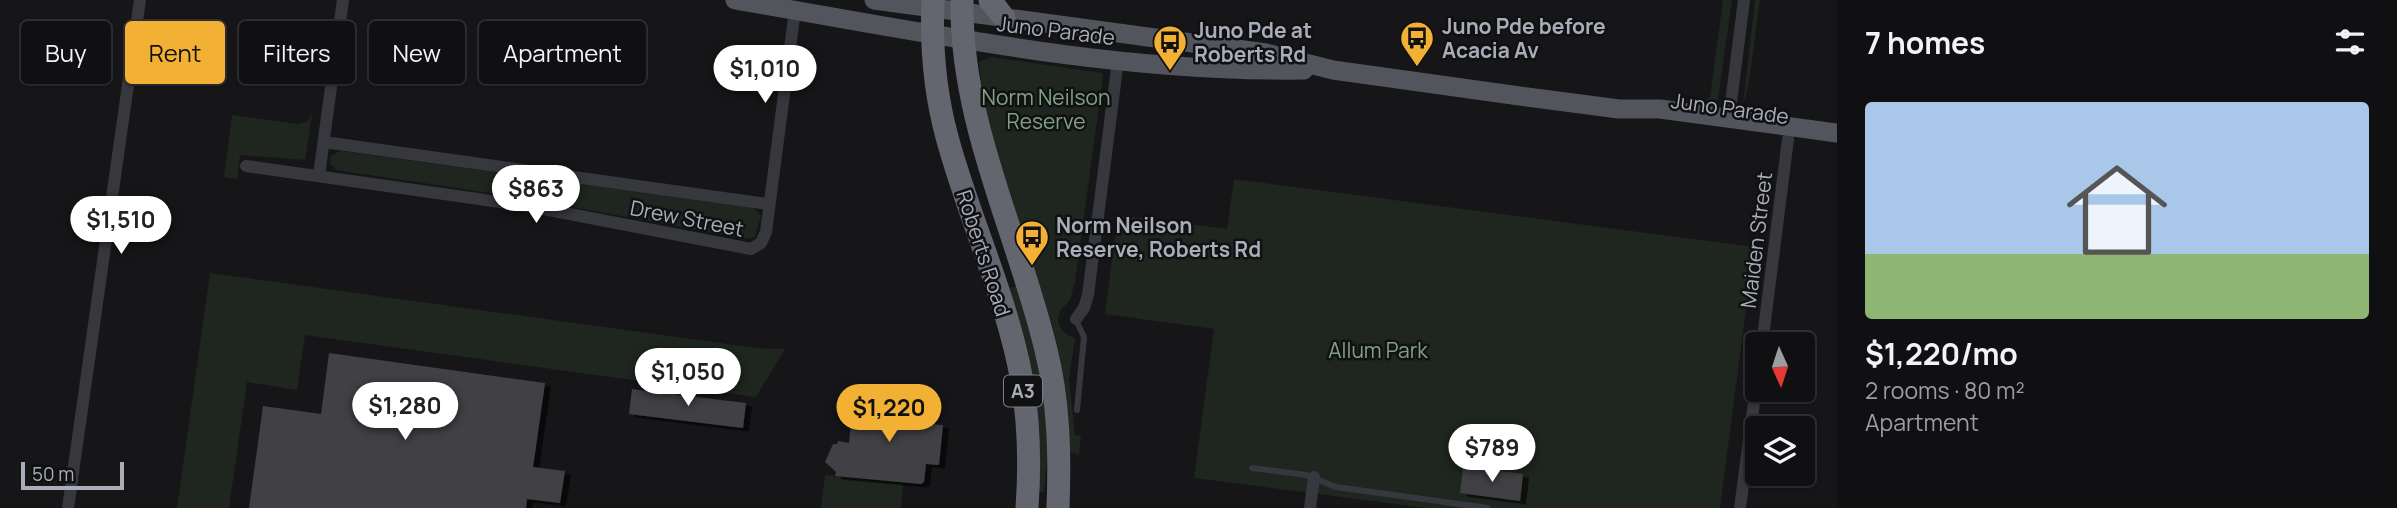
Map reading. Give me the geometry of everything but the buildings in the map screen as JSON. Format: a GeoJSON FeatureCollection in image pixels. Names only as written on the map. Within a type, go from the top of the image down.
{"type":"FeatureCollection","features":[{"type":"Feature","properties":{"kind":"highway","name":"Roberts Road"},"geometry":{"type":"LineString","coordinates":[[933,4],[936,81],[946,136],[1008,323],[1022,381],[1028,438],[1027,508]]}},
{"type":"Feature","properties":{"kind":"highway","name":"Roberts Road"},"geometry":{"type":"LineString","coordinates":[[962,6],[964,40],[979,129],[1047,353],[1057,418],[1058,508]]}},
{"type":"Feature","properties":{"kind":"main road","name":"Juno Parade"},"geometry":{"type":"LineString","coordinates":[[735,0],[964,40],[1118,60],[1266,71],[1334,70]]}},
{"type":"Feature","properties":{"kind":"main road","name":"Juno Parade"},"geometry":{"type":"LineString","coordinates":[[874,0],[997,9],[1266,54],[1334,70],[1619,109],[1660,108],[1837,133]]}},
{"type":"Feature","properties":{"kind":"main road","name":"Juno Parade"},"geometry":{"type":"LineString","coordinates":[[1619,109],[1658,121],[1837,146]]}},
{"type":"Feature","properties":{"kind":"street"},"geometry":{"type":"LineString","coordinates":[[68,508],[140,0]]}},
{"type":"Feature","properties":{"kind":"street"},"geometry":{"type":"LineString","coordinates":[[319,175],[343,0]]}},
{"type":"Feature","properties":{"kind":"street"},"geometry":{"type":"LineString","coordinates":[[1729,118],[1744,0]]}},
{"type":"Feature","properties":{"kind":"street"},"geometry":{"type":"LineString","coordinates":[[768,204],[795,10]]}},
{"type":"Feature","properties":{"kind":"street"},"geometry":{"type":"LineString","coordinates":[[1076,319],[1084,308],[1088,295],[1118,60]]}},
{"type":"Feature","properties":{"kind":"street","name":"Maiden Street"},"geometry":{"type":"LineString","coordinates":[[1764,332],[1788,139]]}},
{"type":"Feature","properties":{"kind":"street","name":"Drew Street"},"geometry":{"type":"LineString","coordinates":[[246,166],[528,206],[746,249],[756,247],[764,238],[768,204],[324,142]]}},
{"type":"Feature","properties":{"kind":"street"},"geometry":{"type":"LineString","coordinates":[[1740,508],[1754,402]]}},
{"type":"Feature","properties":{"kind":"street"},"geometry":{"type":"LineString","coordinates":[[1310,508],[1314,477]]}},
{"type":"Feature","properties":{"kind":"lane"},"geometry":{"type":"LineString","coordinates":[[1076,319],[1084,337],[1077,410]]}},
{"type":"Feature","properties":{"kind":"lane"},"geometry":{"type":"LineString","coordinates":[[1252,468],[1314,477],[1336,487],[1488,508]]}},
{"type":"Feature","properties":{"kind":"green space"},"geometry":{"type":"Polygon","coordinates":[[[1723,0],[1732,0],[1718,99],[1706,100],[1710,97],[1723,0]]]}},
{"type":"Feature","properties":{"kind":"green space"},"geometry":{"type":"Polygon","coordinates":[[[1755,0],[1760,0],[1749,82],[1743,105],[1755,0]]]}},
{"type":"Feature","properties":{"kind":"green space","name":"Norm Neilson Reserve"},"geometry":{"type":"Polygon","coordinates":[[[991,57],[1102,73],[1103,76],[1075,282],[1070,299],[1058,317],[1061,329],[1075,338],[1069,379],[1075,435],[1081,436],[1079,455],[1070,452],[1064,386],[1055,336],[990,128],[979,62],[991,57]]]}},
{"type":"Feature","properties":{"kind":"green space"},"geometry":{"type":"Polygon","coordinates":[[[232,115],[297,124],[306,122],[312,115],[305,160],[240,155],[237,179],[224,177],[232,115]]]}},
{"type":"Feature","properties":{"kind":"green space"},"geometry":{"type":"Polygon","coordinates":[[[340,151],[752,207],[761,216],[755,237],[747,239],[523,198],[336,170],[330,163],[331,156],[340,151]]]}},
{"type":"Feature","properties":{"kind":"green space","name":"Allum Park"},"geometry":{"type":"Polygon","coordinates":[[[1234,179],[1754,247],[1720,508],[1426,508],[1194,478],[1214,329],[1105,314],[1118,215],[1227,229],[1234,179]]]}},
{"type":"Feature","properties":{"kind":"green space"},"geometry":{"type":"Polygon","coordinates":[[[210,273],[757,348],[785,349],[756,397],[305,335],[297,390],[247,382],[229,508],[177,508],[210,273]]]}},
{"type":"Feature","properties":{"kind":"green space"},"geometry":{"type":"Polygon","coordinates":[[[1017,286],[1038,363],[1045,402],[1048,442],[1044,492],[1038,491],[1010,288],[1017,286]]]}},
{"type":"Feature","properties":{"kind":"green space"},"geometry":{"type":"Polygon","coordinates":[[[825,475],[903,484],[901,508],[821,508],[825,475]]]}},
{"type":"Feature","properties":{"kind":"place","name":"Juno Pde before Acacia Av"},"geometry":{"type":"Point","coordinates":[1417,68]}},
{"type":"Feature","properties":{"kind":"place","name":"Juno Pde at Roberts Rd"},"geometry":{"type":"Point","coordinates":[1170,72]}},
{"type":"Feature","properties":{"kind":"place","name":"Norm Neilson Reserve, Roberts Rd"},"geometry":{"type":"Point","coordinates":[1032,267]}}]}
